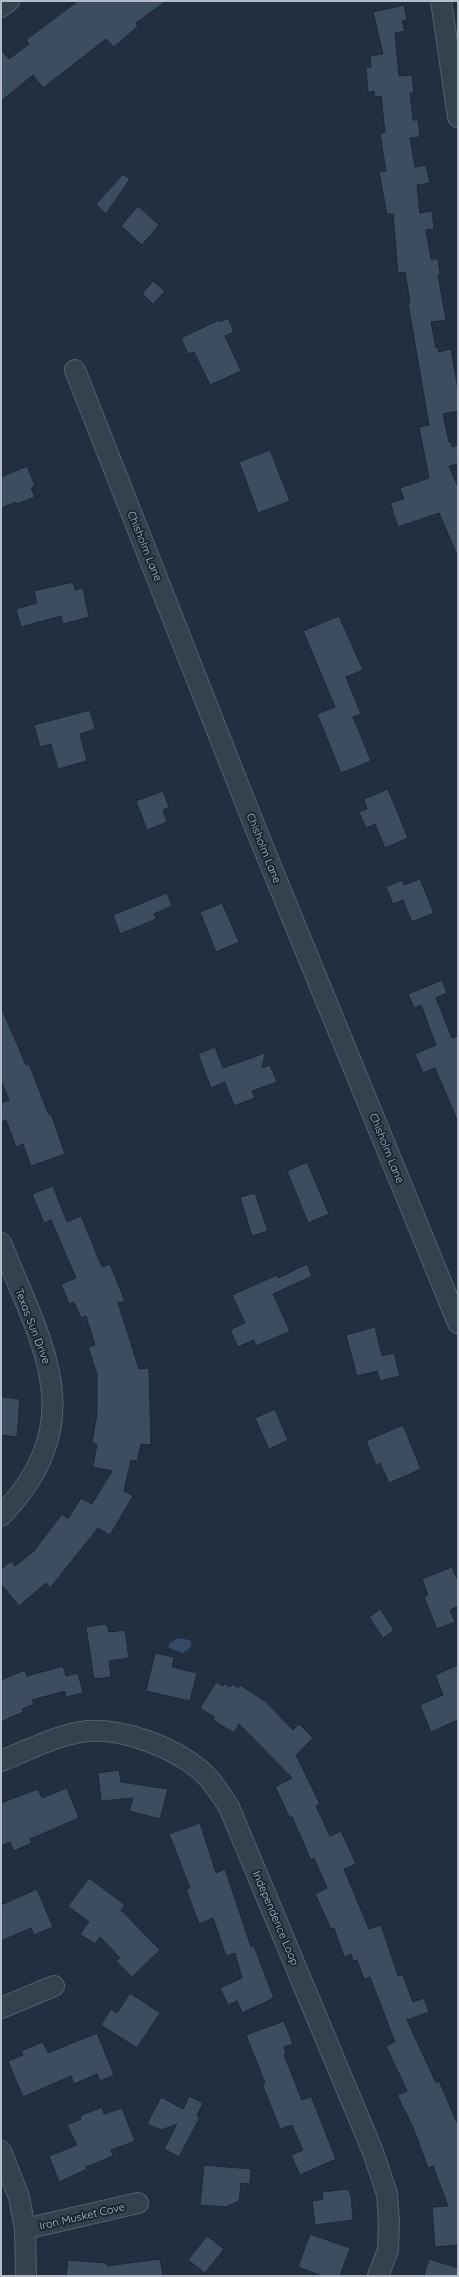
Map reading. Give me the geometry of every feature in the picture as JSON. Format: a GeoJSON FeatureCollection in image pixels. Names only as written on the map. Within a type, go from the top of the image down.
{"type":"FeatureCollection","features":[{"type":"Feature","properties":{"kind":"street"},"geometry":{"type":"LineString","coordinates":[[1,7],[9,1]]}},
{"type":"Feature","properties":{"kind":"street"},"geometry":{"type":"LineString","coordinates":[[441,1],[458,118]]}},
{"type":"Feature","properties":{"kind":"street","name":"Chisholm Lane"},"geometry":{"type":"LineString","coordinates":[[75,370],[257,832],[458,1323]]}},
{"type":"Feature","properties":{"kind":"street","name":"Texas Sun Drive"},"geometry":{"type":"LineString","coordinates":[[1,1243],[46,1354],[52,1380],[53,1409],[48,1437],[39,1467],[23,1492],[1,1516]]}},
{"type":"Feature","properties":{"kind":"street","name":"Independence Loop"},"geometry":{"type":"LineString","coordinates":[[1,1761],[60,1738],[88,1731],[117,1732],[144,1739],[182,1757],[200,1769],[214,1785],[230,1807],[373,2152],[384,2187],[388,2215],[388,2250],[378,2276]]}},
{"type":"Feature","properties":{"kind":"street"},"geometry":{"type":"LineString","coordinates":[[1,2008],[54,1986]]}},
{"type":"Feature","properties":{"kind":"street"},"geometry":{"type":"LineString","coordinates":[[1,2151],[19,2197],[25,2229],[26,2276]]}},
{"type":"Feature","properties":{"kind":"street","name":"Iron Musket Cove"},"geometry":{"type":"LineString","coordinates":[[25,2229],[138,2203]]}},
{"type":"Feature","properties":{"kind":"water"},"geometry":{"type":"Polygon","coordinates":[[[178,1638],[189,1640],[191,1642],[191,1647],[183,1653],[169,1648],[169,1644],[178,1638]]]}},
{"type":"Feature","properties":{"kind":"building"},"geometry":{"type":"Polygon","coordinates":[[[78,1],[166,1],[136,23],[138,26],[114,47],[106,39],[43,88],[33,75],[1,101],[1,50],[9,59],[29,44],[26,40],[78,1]]]}},
{"type":"Feature","properties":{"kind":"building"},"geometry":{"type":"Polygon","coordinates":[[[404,5],[407,20],[402,21],[405,31],[395,33],[399,76],[412,75],[414,93],[410,93],[413,120],[418,120],[420,137],[410,138],[415,167],[426,165],[430,183],[417,185],[420,213],[432,211],[434,229],[426,230],[431,259],[438,259],[440,275],[438,275],[446,320],[431,322],[436,348],[438,347],[439,352],[451,349],[458,390],[458,411],[443,414],[449,442],[451,442],[452,447],[458,445],[458,464],[449,466],[458,487],[458,557],[439,513],[398,527],[390,503],[404,499],[400,488],[429,478],[419,427],[429,425],[408,303],[410,303],[405,272],[398,273],[393,214],[387,214],[379,172],[386,171],[380,134],[385,132],[381,96],[375,97],[374,91],[368,93],[366,67],[371,67],[370,56],[383,54],[373,12],[404,5]]]}},
{"type":"Feature","properties":{"kind":"building"},"geometry":{"type":"Polygon","coordinates":[[[123,174],[130,179],[106,214],[96,204],[123,174]]]}},
{"type":"Feature","properties":{"kind":"building"},"geometry":{"type":"Polygon","coordinates":[[[138,206],[159,225],[142,245],[121,226],[138,206]]]}},
{"type":"Feature","properties":{"kind":"building"},"geometry":{"type":"Polygon","coordinates":[[[153,281],[165,291],[153,304],[142,294],[153,281]]]}},
{"type":"Feature","properties":{"kind":"building"},"geometry":{"type":"Polygon","coordinates":[[[228,318],[234,332],[225,336],[241,371],[210,385],[194,352],[188,354],[181,338],[219,320],[220,322],[228,318]]]}},
{"type":"Feature","properties":{"kind":"building"},"geometry":{"type":"Polygon","coordinates":[[[270,450],[290,501],[258,513],[239,462],[270,450]]]}},
{"type":"Feature","properties":{"kind":"building"},"geometry":{"type":"Polygon","coordinates":[[[27,466],[35,486],[31,488],[35,497],[1,508],[1,477],[27,466]]]}},
{"type":"Feature","properties":{"kind":"building"},"geometry":{"type":"Polygon","coordinates":[[[73,582],[75,590],[83,588],[89,617],[63,624],[61,616],[21,627],[16,609],[37,603],[34,591],[73,582]]]}},
{"type":"Feature","properties":{"kind":"building"},"geometry":{"type":"Polygon","coordinates":[[[339,616],[363,670],[346,677],[361,714],[353,717],[371,761],[341,773],[317,714],[335,707],[303,631],[339,616]]]}},
{"type":"Feature","properties":{"kind":"building"},"geometry":{"type":"Polygon","coordinates":[[[90,710],[95,729],[80,734],[87,761],[58,769],[51,744],[40,747],[34,725],[90,710]]]}},
{"type":"Feature","properties":{"kind":"building"},"geometry":{"type":"Polygon","coordinates":[[[388,789],[408,838],[385,848],[375,824],[366,828],[359,812],[367,809],[364,799],[388,789]]]}},
{"type":"Feature","properties":{"kind":"building"},"geometry":{"type":"Polygon","coordinates":[[[163,791],[169,807],[163,810],[167,822],[147,830],[136,801],[163,791]]]}},
{"type":"Feature","properties":{"kind":"building"},"geometry":{"type":"Polygon","coordinates":[[[420,879],[434,913],[412,922],[403,900],[393,904],[386,887],[402,880],[404,885],[420,879]]]}},
{"type":"Feature","properties":{"kind":"building"},"geometry":{"type":"Polygon","coordinates":[[[167,893],[172,906],[154,914],[156,919],[120,934],[113,915],[167,893]]]}},
{"type":"Feature","properties":{"kind":"building"},"geometry":{"type":"Polygon","coordinates":[[[222,903],[239,942],[216,952],[200,912],[222,903]]]}},
{"type":"Feature","properties":{"kind":"building"},"geometry":{"type":"Polygon","coordinates":[[[442,980],[447,993],[436,998],[452,1038],[458,1036],[458,1122],[435,1068],[423,1073],[415,1054],[436,1045],[421,1005],[414,1008],[408,994],[442,980]]]}},
{"type":"Feature","properties":{"kind":"building"},"geometry":{"type":"Polygon","coordinates":[[[1,1007],[26,1065],[29,1064],[49,1115],[51,1114],[65,1154],[31,1166],[23,1144],[16,1147],[6,1120],[1,1122],[1,1103],[9,1100],[1,1081],[1,1007]]]}},
{"type":"Feature","properties":{"kind":"building"},"geometry":{"type":"Polygon","coordinates":[[[215,1047],[223,1068],[265,1053],[262,1068],[270,1065],[277,1082],[252,1091],[255,1098],[234,1106],[225,1082],[211,1088],[198,1054],[215,1047]]]}},
{"type":"Feature","properties":{"kind":"building"},"geometry":{"type":"Polygon","coordinates":[[[307,1162],[329,1214],[308,1223],[287,1171],[307,1162]]]}},
{"type":"Feature","properties":{"kind":"building"},"geometry":{"type":"Polygon","coordinates":[[[53,1186],[67,1222],[81,1216],[102,1267],[110,1264],[125,1301],[118,1303],[139,1369],[149,1368],[151,1445],[141,1444],[137,1461],[131,1460],[124,1491],[133,1496],[110,1535],[98,1528],[50,1588],[46,1583],[19,1606],[1,1584],[1,1569],[11,1561],[15,1566],[34,1551],[62,1514],[68,1519],[81,1498],[92,1504],[112,1471],[93,1467],[97,1444],[92,1443],[97,1413],[97,1374],[88,1347],[95,1345],[86,1316],[81,1318],[74,1302],[69,1304],[61,1284],[76,1278],[51,1220],[44,1223],[32,1194],[53,1186]]]}},
{"type":"Feature","properties":{"kind":"building"},"geometry":{"type":"Polygon","coordinates":[[[255,1193],[268,1231],[252,1236],[240,1197],[255,1193]]]}},
{"type":"Feature","properties":{"kind":"building"},"geometry":{"type":"Polygon","coordinates":[[[307,1264],[312,1276],[273,1294],[290,1331],[256,1346],[254,1340],[238,1347],[230,1330],[245,1323],[232,1295],[277,1275],[278,1278],[307,1264]]]}},
{"type":"Feature","properties":{"kind":"building"},"geometry":{"type":"Polygon","coordinates":[[[375,1327],[382,1356],[394,1353],[400,1376],[380,1381],[377,1371],[357,1376],[346,1335],[375,1327]]]}},
{"type":"Feature","properties":{"kind":"building"},"geometry":{"type":"Polygon","coordinates":[[[1,1397],[20,1399],[17,1437],[1,1435],[1,1397]]]}},
{"type":"Feature","properties":{"kind":"building"},"geometry":{"type":"Polygon","coordinates":[[[275,1409],[288,1440],[269,1449],[255,1418],[275,1409]]]}},
{"type":"Feature","properties":{"kind":"building"},"geometry":{"type":"Polygon","coordinates":[[[403,1425],[421,1469],[389,1483],[380,1463],[376,1465],[366,1441],[403,1425]]]}},
{"type":"Feature","properties":{"kind":"building"},"geometry":{"type":"Polygon","coordinates":[[[452,1567],[458,1581],[458,1606],[450,1610],[455,1622],[437,1629],[424,1597],[428,1595],[422,1579],[452,1567]]]}},
{"type":"Feature","properties":{"kind":"building"},"geometry":{"type":"Polygon","coordinates":[[[380,1609],[394,1630],[383,1638],[369,1617],[380,1609]]]}},
{"type":"Feature","properties":{"kind":"building"},"geometry":{"type":"Polygon","coordinates":[[[107,1624],[109,1632],[125,1630],[129,1658],[109,1661],[111,1677],[94,1679],[86,1627],[107,1624]]]}},
{"type":"Feature","properties":{"kind":"building"},"geometry":{"type":"Polygon","coordinates":[[[155,1653],[174,1657],[172,1667],[197,1673],[190,1701],[146,1691],[155,1653]]]}},
{"type":"Feature","properties":{"kind":"building"},"geometry":{"type":"Polygon","coordinates":[[[458,1665],[458,1720],[431,1732],[420,1705],[443,1695],[435,1675],[458,1665]]]}},
{"type":"Feature","properties":{"kind":"building"},"geometry":{"type":"Polygon","coordinates":[[[63,1666],[66,1676],[78,1673],[83,1693],[66,1697],[65,1691],[32,1700],[34,1704],[22,1709],[23,1712],[1,1722],[1,1680],[25,1670],[27,1676],[63,1666]]]}},
{"type":"Feature","properties":{"kind":"building"},"geometry":{"type":"Polygon","coordinates":[[[216,1682],[223,1686],[225,1684],[230,1687],[232,1684],[238,1688],[240,1685],[265,1701],[293,1730],[299,1724],[313,1738],[296,1755],[320,1804],[316,1806],[330,1836],[341,1831],[356,1864],[344,1869],[369,1929],[381,1925],[398,1976],[403,1975],[413,2002],[424,1998],[429,2012],[407,2020],[436,2083],[439,2081],[458,2125],[458,2245],[435,2247],[432,2207],[448,2206],[433,2166],[428,2168],[413,2127],[397,2095],[407,2091],[386,2046],[395,2042],[370,1977],[364,1979],[357,1960],[353,1961],[351,1954],[344,1957],[334,1928],[331,1929],[315,1894],[327,1888],[314,1858],[311,1860],[292,1817],[290,1818],[275,1787],[292,1778],[239,1724],[234,1733],[213,1720],[214,1717],[200,1708],[216,1682]]]}},
{"type":"Feature","properties":{"kind":"building"},"geometry":{"type":"Polygon","coordinates":[[[119,1770],[121,1782],[168,1789],[160,1819],[129,1811],[133,1798],[101,1801],[98,1773],[119,1770]]]}},
{"type":"Feature","properties":{"kind":"building"},"geometry":{"type":"Polygon","coordinates":[[[67,1788],[79,1818],[30,1839],[32,1843],[14,1851],[10,1842],[1,1846],[1,1803],[38,1789],[42,1798],[67,1788]]]}},
{"type":"Feature","properties":{"kind":"building"},"geometry":{"type":"Polygon","coordinates":[[[200,1823],[216,1873],[225,1869],[251,1947],[254,1946],[274,1998],[242,2013],[237,2001],[228,2005],[220,1988],[242,1978],[235,1953],[226,1956],[213,1918],[199,1924],[186,1889],[190,1888],[169,1834],[200,1823]]]}},
{"type":"Feature","properties":{"kind":"building"},"geometry":{"type":"Polygon","coordinates":[[[89,1878],[125,1905],[121,1910],[160,1950],[132,1977],[116,1961],[120,1958],[100,1937],[95,1944],[80,1934],[89,1922],[68,1906],[89,1878]]]}},
{"type":"Feature","properties":{"kind":"building"},"geometry":{"type":"Polygon","coordinates":[[[37,1889],[53,1927],[34,1935],[31,1928],[1,1941],[1,1905],[37,1889]]]}},
{"type":"Feature","properties":{"kind":"building"},"geometry":{"type":"Polygon","coordinates":[[[130,1993],[160,2013],[137,2048],[101,2025],[111,2009],[117,2013],[130,1993]]]}},
{"type":"Feature","properties":{"kind":"building"},"geometry":{"type":"Polygon","coordinates":[[[284,2021],[293,2044],[284,2047],[286,2054],[284,2055],[302,2100],[311,2096],[336,2159],[300,2175],[291,2155],[303,2150],[292,2125],[280,2129],[262,2084],[265,2083],[246,2035],[284,2021]]]}},
{"type":"Feature","properties":{"kind":"building"},"geometry":{"type":"Polygon","coordinates":[[[97,2033],[114,2075],[100,2081],[97,2074],[74,2084],[71,2076],[23,2097],[8,2061],[23,2055],[21,2051],[43,2042],[48,2053],[97,2033]]]}},
{"type":"Feature","properties":{"kind":"building"},"geometry":{"type":"Polygon","coordinates":[[[189,2096],[203,2103],[197,2116],[200,2117],[179,2157],[164,2149],[177,2124],[161,2130],[147,2124],[161,2097],[183,2109],[189,2096]]]}},
{"type":"Feature","properties":{"kind":"building"},"geometry":{"type":"Polygon","coordinates":[[[102,2107],[104,2114],[122,2108],[135,2141],[111,2150],[113,2156],[86,2167],[87,2169],[59,2182],[49,2156],[77,2145],[67,2125],[81,2119],[80,2116],[102,2107]]]}},
{"type":"Feature","properties":{"kind":"building"},"geometry":{"type":"Polygon","coordinates":[[[204,2165],[251,2169],[250,2184],[241,2183],[239,2201],[226,2207],[200,2205],[204,2165]]]}},
{"type":"Feature","properties":{"kind":"building"},"geometry":{"type":"Polygon","coordinates":[[[348,2189],[351,2195],[353,2220],[315,2225],[312,2201],[323,2199],[322,2192],[348,2189]]]}},
{"type":"Feature","properties":{"kind":"building"},"geometry":{"type":"Polygon","coordinates":[[[310,2234],[350,2248],[340,2276],[322,2276],[298,2267],[310,2234]]]}},
{"type":"Feature","properties":{"kind":"building"},"geometry":{"type":"Polygon","coordinates":[[[207,2236],[224,2249],[205,2273],[188,2260],[207,2236]]]}},
{"type":"Feature","properties":{"kind":"building"},"geometry":{"type":"Polygon","coordinates":[[[160,2259],[163,2276],[66,2276],[68,2260],[107,2263],[107,2266],[160,2259]]]}},
{"type":"Feature","properties":{"kind":"building"},"geometry":{"type":"Polygon","coordinates":[[[429,2259],[458,2268],[458,2276],[424,2276],[429,2259]]]}}]}
